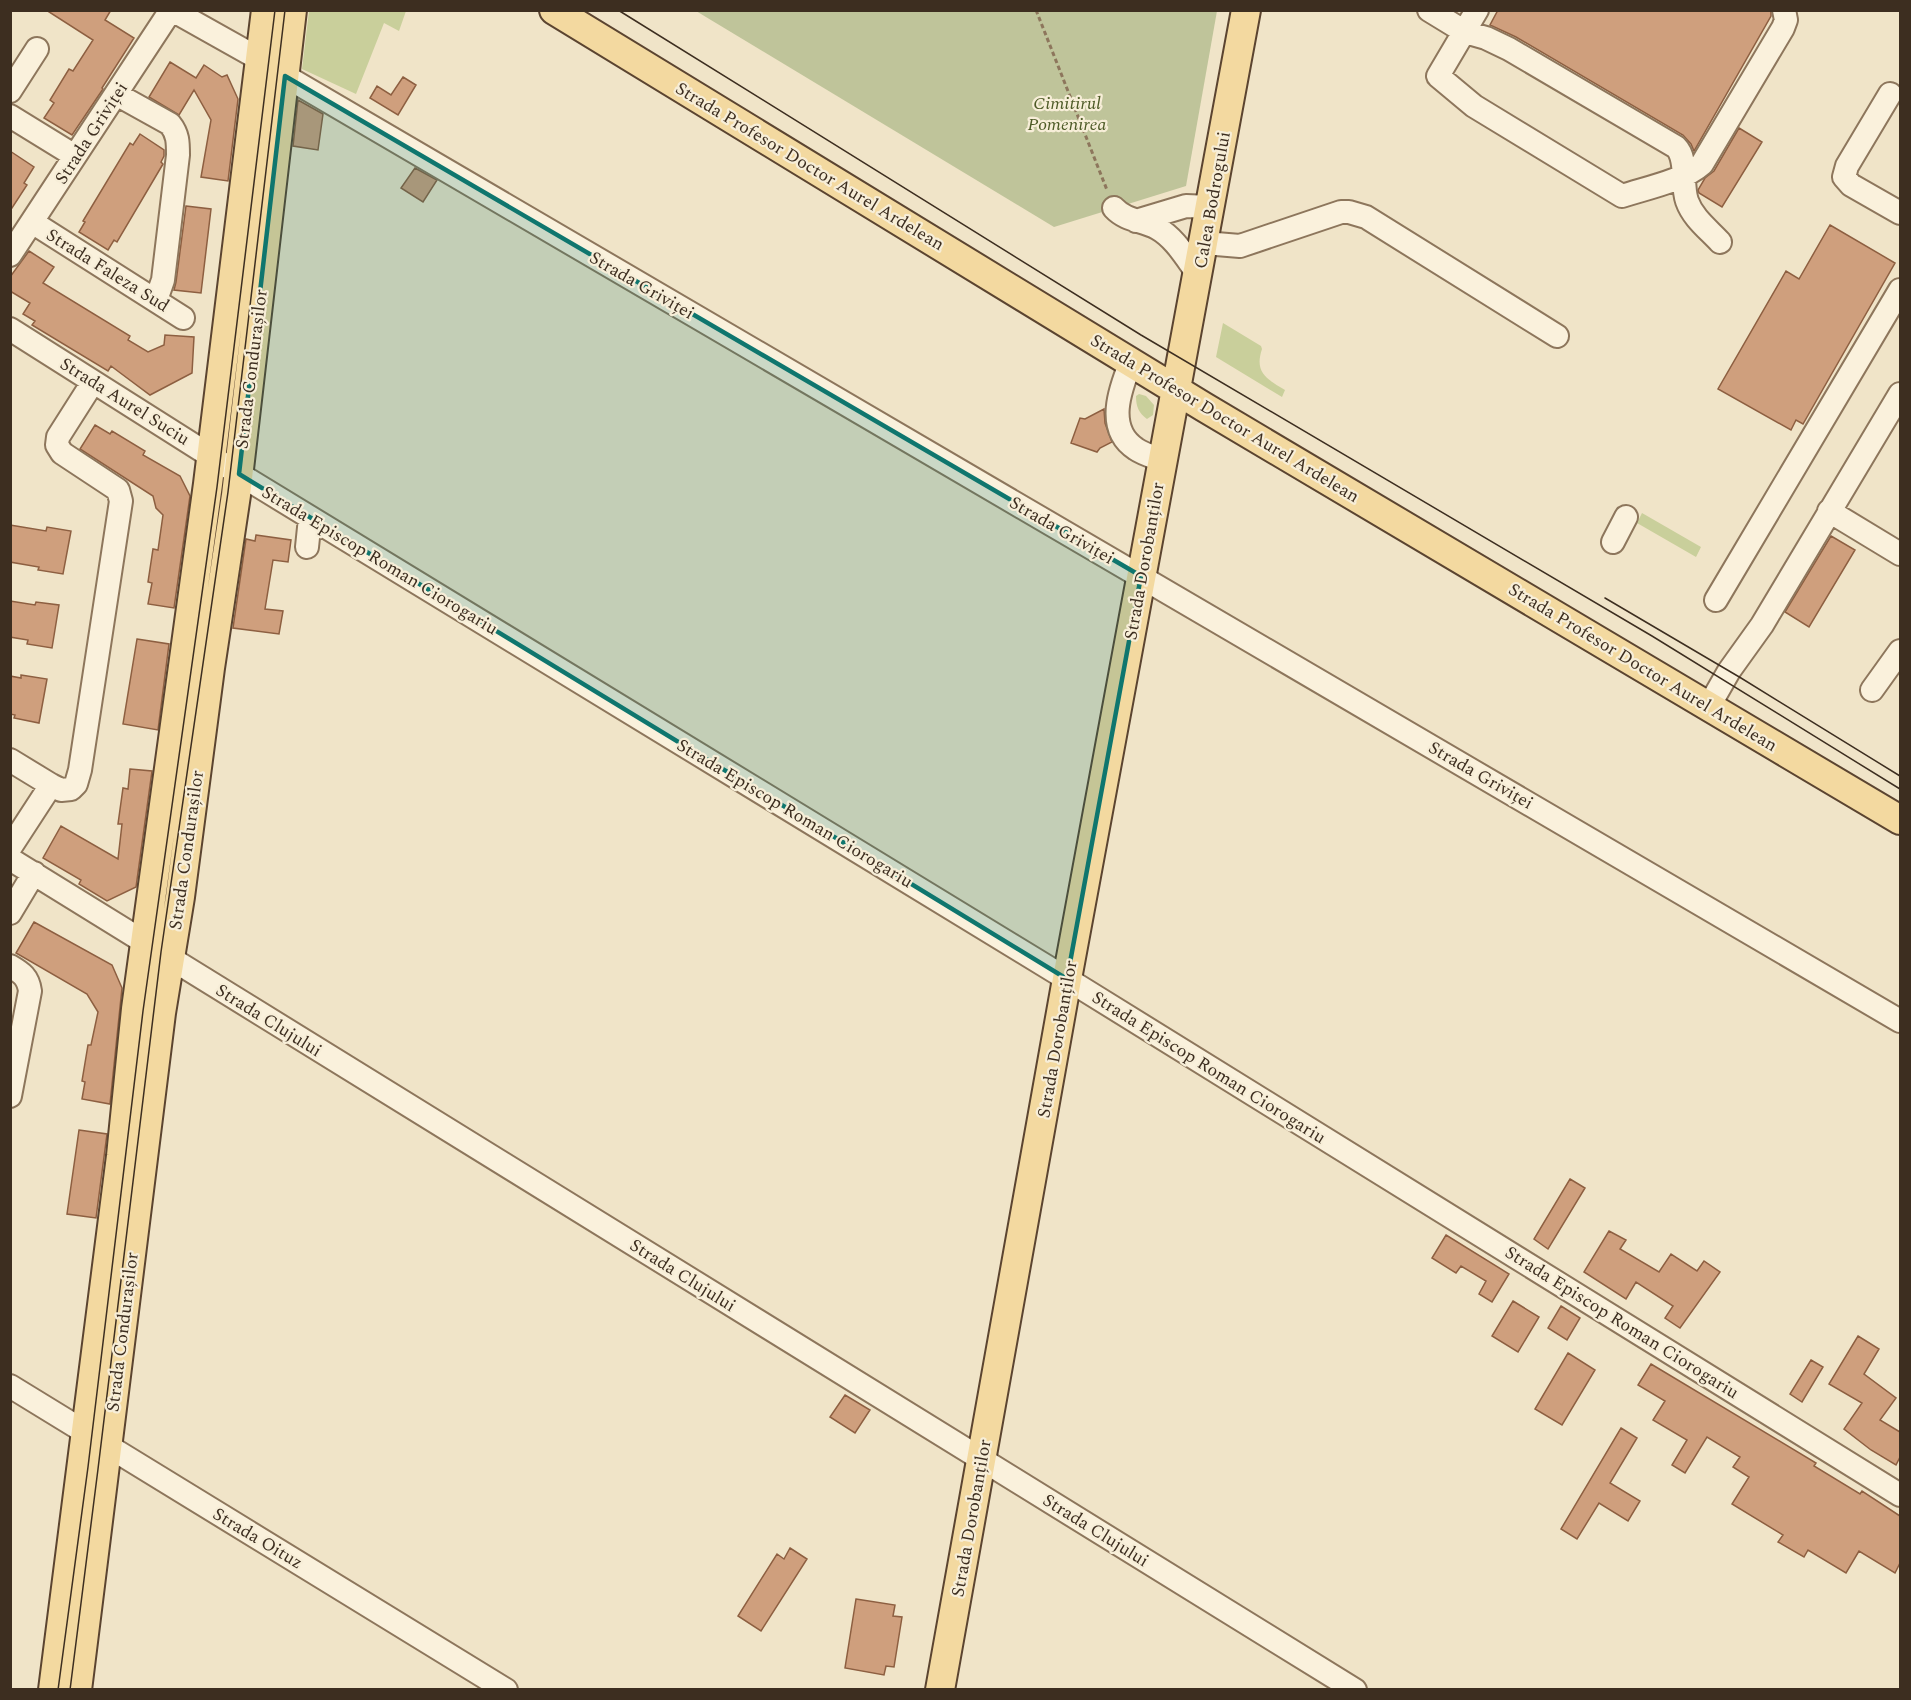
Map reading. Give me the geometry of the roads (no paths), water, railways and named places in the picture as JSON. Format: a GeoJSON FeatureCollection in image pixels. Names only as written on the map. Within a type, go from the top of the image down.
{"type":"FeatureCollection","features":[{"type":"Feature","properties":{"kind":"main road","name":"Strada Condurașilor"},"geometry":{"type":"LineString","coordinates":[[76,1689],[121,1156],[136,1010],[211,456],[266,10]]}},
{"type":"Feature","properties":{"kind":"main road","name":"Strada Condurașilor"},"geometry":{"type":"LineString","coordinates":[[53,1689],[97,1440],[182,885],[210,668],[239,474],[292,10]]}},
{"type":"Feature","properties":{"kind":"main road","name":"Strada Profesor Doctor Aurel Ardelean"},"geometry":{"type":"LineString","coordinates":[[554,10],[1131,362],[1900,820]]}},
{"type":"Feature","properties":{"kind":"main road","name":"Calea Bodrogului"},"geometry":{"type":"LineString","coordinates":[[1176,389],[1246,10]]}},
{"type":"Feature","properties":{"kind":"main road","name":"Strada Dorobanților"},"geometry":{"type":"LineString","coordinates":[[940,1689],[1176,389]]}},
{"type":"Feature","properties":{"kind":"street","name":"Strada Griviței"},"geometry":{"type":"LineString","coordinates":[[10,255],[172,10],[261,60]]}},
{"type":"Feature","properties":{"kind":"street"},"geometry":{"type":"LineString","coordinates":[[1430,10],[1465,32],[1486,38],[1509,49],[1676,147],[1683,158],[1683,176],[1688,202],[1696,217],[1720,242]]}},
{"type":"Feature","properties":{"kind":"street"},"geometry":{"type":"LineString","coordinates":[[1478,10],[1438,76],[1474,106],[1622,196],[1683,176],[1696,169],[1708,156],[1783,28],[1786,20],[1784,10]]}},
{"type":"Feature","properties":{"kind":"street"},"geometry":{"type":"LineString","coordinates":[[10,92],[37,49]]}},
{"type":"Feature","properties":{"kind":"street","name":"Strada Griviței"},"geometry":{"type":"LineString","coordinates":[[285,76],[1900,1021]]}},
{"type":"Feature","properties":{"kind":"street"},"geometry":{"type":"LineString","coordinates":[[116,94],[170,124],[178,140],[163,280],[156,300]]}},
{"type":"Feature","properties":{"kind":"street"},"geometry":{"type":"LineString","coordinates":[[1890,94],[1847,166],[1844,177],[1851,185],[1900,213]]}},
{"type":"Feature","properties":{"kind":"street"},"geometry":{"type":"LineString","coordinates":[[10,116],[75,156]]}},
{"type":"Feature","properties":{"kind":"street"},"geometry":{"type":"LineString","coordinates":[[1136,221],[1186,206],[1210,207]]}},
{"type":"Feature","properties":{"kind":"street"},"geometry":{"type":"LineString","coordinates":[[1114,208],[1124,217],[1156,227],[1167,236],[1198,274]]}},
{"type":"Feature","properties":{"kind":"street"},"geometry":{"type":"LineString","coordinates":[[1204,243],[1240,246],[1341,212],[1358,213],[1557,336]]}},
{"type":"Feature","properties":{"kind":"street","name":"Strada Faleza Sud"},"geometry":{"type":"LineString","coordinates":[[32,222],[183,318]]}},
{"type":"Feature","properties":{"kind":"street"},"geometry":{"type":"LineString","coordinates":[[1716,600],[1900,290]]}},
{"type":"Feature","properties":{"kind":"street","name":"Strada Aurel Suciu"},"geometry":{"type":"LineString","coordinates":[[10,329],[239,474]]}},
{"type":"Feature","properties":{"kind":"street"},"geometry":{"type":"LineString","coordinates":[[1131,362],[1121,387],[1118,425],[1122,435],[1136,450],[1162,460]]}},
{"type":"Feature","properties":{"kind":"street"},"geometry":{"type":"LineString","coordinates":[[10,760],[61,790],[71,789],[76,784],[80,770],[121,494],[62,453],[57,445],[58,437],[93,382]]}},
{"type":"Feature","properties":{"kind":"street"},"geometry":{"type":"LineString","coordinates":[[1709,706],[1729,671],[1762,625],[1900,394]]}},
{"type":"Feature","properties":{"kind":"street","name":"Strada Episcop Roman Ciorogariu"},"geometry":{"type":"LineString","coordinates":[[239,474],[1068,979],[1900,1495]]}},
{"type":"Feature","properties":{"kind":"street"},"geometry":{"type":"LineString","coordinates":[[1829,510],[1900,554]]}},
{"type":"Feature","properties":{"kind":"street"},"geometry":{"type":"LineString","coordinates":[[1613,542],[1626,517]]}},
{"type":"Feature","properties":{"kind":"street"},"geometry":{"type":"LineString","coordinates":[[307,547],[310,518]]}},
{"type":"Feature","properties":{"kind":"street"},"geometry":{"type":"LineString","coordinates":[[1872,690],[1900,651]]}},
{"type":"Feature","properties":{"kind":"street"},"geometry":{"type":"LineString","coordinates":[[10,848],[51,785]]}},
{"type":"Feature","properties":{"kind":"street","name":"Strada Clujului"},"geometry":{"type":"LineString","coordinates":[[10,859],[1355,1689]]}},
{"type":"Feature","properties":{"kind":"street"},"geometry":{"type":"LineString","coordinates":[[10,914],[34,873]]}},
{"type":"Feature","properties":{"kind":"street"},"geometry":{"type":"LineString","coordinates":[[10,966],[29,981],[30,991],[10,1095]]}},
{"type":"Feature","properties":{"kind":"street","name":"Strada Oituz"},"geometry":{"type":"LineString","coordinates":[[10,1386],[506,1689]]}},
{"type":"Feature","properties":{"kind":"tram line"},"geometry":{"type":"LineString","coordinates":[[58,1690],[88,1467],[143,1011],[217,487],[275,10]]}},
{"type":"Feature","properties":{"kind":"tram line"},"geometry":{"type":"LineString","coordinates":[[70,1690],[161,952],[228,492],[285,10]]}},
{"type":"Feature","properties":{"kind":"tram line"},"geometry":{"type":"LineString","coordinates":[[618,10],[1141,335],[1652,636],[1900,789]]}},
{"type":"Feature","properties":{"kind":"tram line"},"geometry":{"type":"LineString","coordinates":[[1605,598],[1900,776]]}},
{"type":"Feature","properties":{"kind":"park label","name":"Cimitirul Pomenirea"},"geometry":{"type":"Point","coordinates":[1067,113]}}]}
